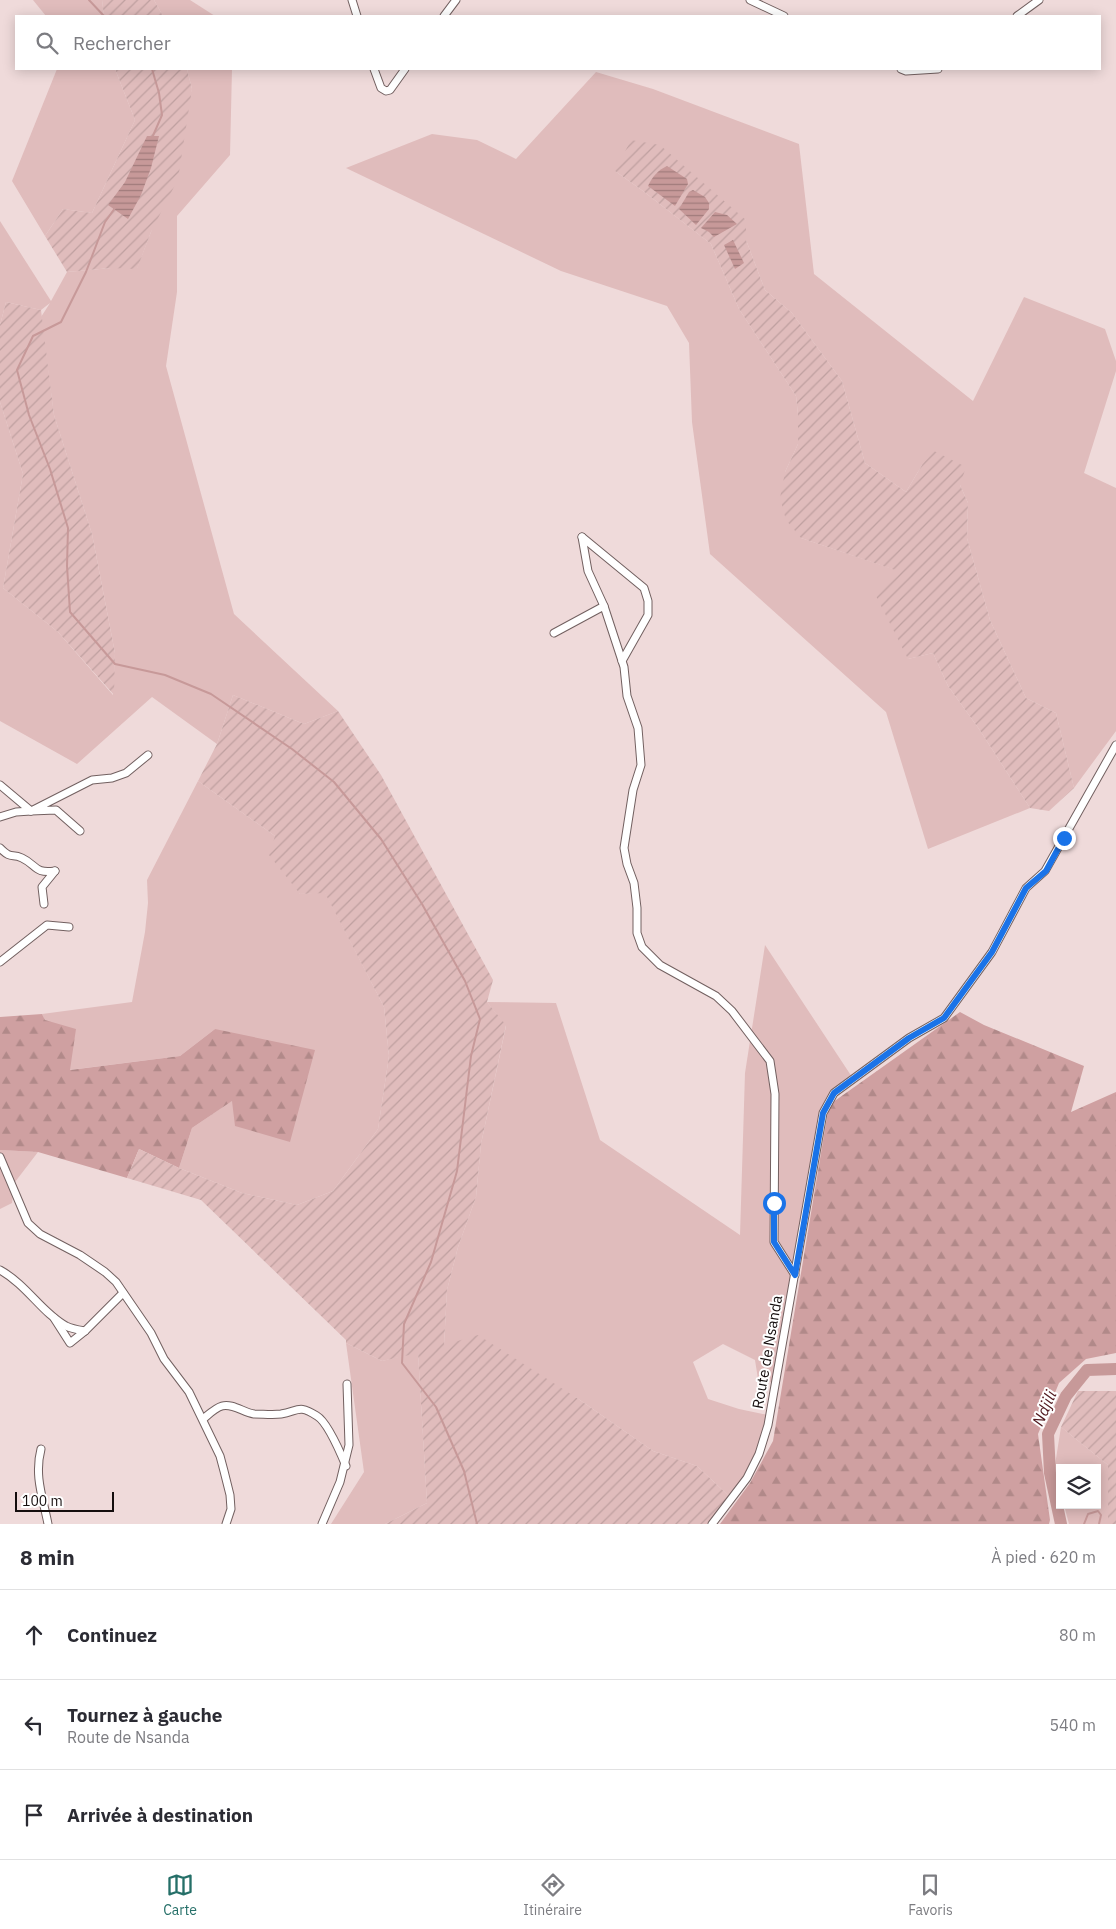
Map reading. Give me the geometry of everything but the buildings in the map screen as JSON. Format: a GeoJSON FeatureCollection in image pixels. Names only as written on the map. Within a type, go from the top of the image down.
{"type":"FeatureCollection","features":[{"type":"Feature","properties":{"kind":"street"},"geometry":{"type":"LineString","coordinates":[[352,0],[357,15]]}},
{"type":"Feature","properties":{"kind":"street"},"geometry":{"type":"LineString","coordinates":[[445,15],[456,0]]}},
{"type":"Feature","properties":{"kind":"street"},"geometry":{"type":"LineString","coordinates":[[750,0],[782,15]]}},
{"type":"Feature","properties":{"kind":"street"},"geometry":{"type":"LineString","coordinates":[[1018,15],[1039,0]]}},
{"type":"Feature","properties":{"kind":"street"},"geometry":{"type":"LineString","coordinates":[[374,70],[381,88],[386,91],[390,90],[404,70]]}},
{"type":"Feature","properties":{"kind":"street"},"geometry":{"type":"LineString","coordinates":[[904,70],[922,70]]}},
{"type":"Feature","properties":{"kind":"street"},"geometry":{"type":"LineString","coordinates":[[622,661],[648,615],[648,601],[644,588],[582,537],[588,571],[604,606],[622,661],[628,696],[638,728],[641,765],[633,790],[624,848],[634,884],[637,908],[637,933],[642,947],[660,966],[716,996],[732,1011],[770,1061],[775,1094],[774,1242],[795,1275]]}},
{"type":"Feature","properties":{"kind":"street"},"geometry":{"type":"LineString","coordinates":[[554,633],[604,606]]}},
{"type":"Feature","properties":{"kind":"street","name":"Route de Nsanda"},"geometry":{"type":"LineString","coordinates":[[712,1524],[747,1478],[759,1454],[768,1425],[823,1113],[834,1093],[909,1038],[944,1018],[992,952],[1026,888],[1046,871],[1116,745]]}},
{"type":"Feature","properties":{"kind":"street"},"geometry":{"type":"LineString","coordinates":[[31,811],[92,780],[112,778],[126,773],[148,755]]}},
{"type":"Feature","properties":{"kind":"street"},"geometry":{"type":"LineString","coordinates":[[0,785],[31,811]]}},
{"type":"Feature","properties":{"kind":"street"},"geometry":{"type":"LineString","coordinates":[[0,817],[16,812],[56,810],[80,831]]}},
{"type":"Feature","properties":{"kind":"street"},"geometry":{"type":"LineString","coordinates":[[0,848],[10,856],[22,857],[37,870],[56,871],[42,887],[44,904]]}},
{"type":"Feature","properties":{"kind":"street"},"geometry":{"type":"LineString","coordinates":[[0,962],[47,925],[69,927]]}},
{"type":"Feature","properties":{"kind":"street"},"geometry":{"type":"LineString","coordinates":[[0,1157],[28,1223],[50,1240],[80,1255],[116,1282],[151,1333],[164,1359],[189,1392],[220,1456],[230,1495],[231,1509],[226,1524]]}},
{"type":"Feature","properties":{"kind":"street"},"geometry":{"type":"LineString","coordinates":[[0,1270],[19,1282],[54,1318],[70,1343],[124,1293]]}},
{"type":"Feature","properties":{"kind":"street"},"geometry":{"type":"LineString","coordinates":[[54,1318],[68,1327],[85,1331]]}},
{"type":"Feature","properties":{"kind":"street"},"geometry":{"type":"LineString","coordinates":[[322,1524],[346,1466],[350,1445],[347,1384]]}},
{"type":"Feature","properties":{"kind":"street"},"geometry":{"type":"LineString","coordinates":[[202,1419],[222,1406],[234,1407],[242,1412],[256,1414],[282,1414],[295,1408],[303,1409],[320,1418],[337,1445],[346,1466]]}},
{"type":"Feature","properties":{"kind":"street"},"geometry":{"type":"LineString","coordinates":[[41,1449],[37,1463],[38,1476],[48,1524]]}},
{"type":"Feature","properties":{"kind":"shaded area"},"geometry":{"type":"Polygon","coordinates":[[[33,0],[102,0],[104,15],[45,15],[33,0]]]}},
{"type":"Feature","properties":{"kind":"shaded area"},"geometry":{"type":"Polygon","coordinates":[[[102,0],[154,0],[162,15],[104,15],[102,0]]]}},
{"type":"Feature","properties":{"kind":"shaded area"},"geometry":{"type":"Polygon","coordinates":[[[154,0],[190,0],[213,15],[162,15],[154,0]]]}},
{"type":"Feature","properties":{"kind":"shaded area"},"geometry":{"type":"Polygon","coordinates":[[[57,70],[115,70],[135,120],[92,213],[63,209],[45,236],[12,181],[57,70]]]}},
{"type":"Feature","properties":{"kind":"shaded area"},"geometry":{"type":"Polygon","coordinates":[[[115,70],[187,70],[192,89],[178,179],[151,232],[137,269],[111,268],[67,272],[45,236],[63,209],[92,213],[135,120],[115,70]]]}},
{"type":"Feature","properties":{"kind":"shaded area"},"geometry":{"type":"Polygon","coordinates":[[[187,70],[232,70],[230,155],[177,216],[177,292],[166,366],[234,614],[338,711],[304,724],[233,695],[217,744],[152,697],[77,764],[0,721],[0,402],[23,474],[3,588],[58,632],[113,695],[115,653],[92,534],[54,415],[41,317],[50,303],[41,310],[6,302],[0,325],[0,221],[51,301],[67,272],[137,268],[151,232],[192,89],[187,70]]]}},
{"type":"Feature","properties":{"kind":"shaded area"},"geometry":{"type":"Polygon","coordinates":[[[596,72],[653,89],[799,144],[814,274],[973,401],[1024,297],[1105,329],[1116,361],[1116,371],[1084,473],[1116,488],[1116,731],[1074,788],[1056,713],[1026,698],[990,620],[967,538],[968,503],[960,485],[922,465],[906,492],[865,463],[842,381],[792,313],[765,290],[746,240],[746,220],[615,171],[711,244],[739,309],[796,396],[798,444],[785,472],[801,538],[896,570],[908,659],[933,653],[948,686],[979,729],[1030,808],[928,849],[886,712],[710,554],[692,422],[689,343],[667,306],[561,271],[346,168],[432,134],[477,140],[516,159],[596,72]]]}},
{"type":"Feature","properties":{"kind":"shaded area"},"geometry":{"type":"Polygon","coordinates":[[[147,136],[159,136],[151,168],[141,195],[128,219],[108,205],[125,182],[147,136]]]}},
{"type":"Feature","properties":{"kind":"shaded area"},"geometry":{"type":"Polygon","coordinates":[[[631,140],[660,145],[746,220],[746,240],[765,290],[792,313],[842,381],[865,463],[906,492],[922,465],[934,451],[966,467],[960,485],[968,503],[967,538],[990,620],[1026,698],[1056,713],[1074,788],[1049,811],[1030,808],[979,729],[948,686],[933,653],[908,659],[876,596],[895,570],[801,538],[786,520],[780,498],[785,472],[798,444],[796,396],[739,309],[711,244],[615,171],[631,140]]]}},
{"type":"Feature","properties":{"kind":"shaded area"},"geometry":{"type":"Polygon","coordinates":[[[667,166],[687,179],[688,184],[675,206],[648,186],[656,174],[667,166]]]}},
{"type":"Feature","properties":{"kind":"shaded area"},"geometry":{"type":"Polygon","coordinates":[[[693,190],[705,197],[709,203],[709,209],[696,225],[679,209],[689,192],[693,190]]]}},
{"type":"Feature","properties":{"kind":"shaded area"},"geometry":{"type":"Polygon","coordinates":[[[715,212],[727,215],[737,224],[714,237],[701,228],[715,212]]]}},
{"type":"Feature","properties":{"kind":"shaded area"},"geometry":{"type":"Polygon","coordinates":[[[733,240],[744,263],[735,269],[724,245],[733,240]]]}},
{"type":"Feature","properties":{"kind":"shaded area"},"geometry":{"type":"Polygon","coordinates":[[[6,302],[41,310],[54,415],[92,534],[115,653],[114,695],[58,632],[3,588],[23,474],[0,402],[0,325],[6,302]]]}},
{"type":"Feature","properties":{"kind":"shaded area"},"geometry":{"type":"Polygon","coordinates":[[[233,695],[304,724],[338,711],[381,775],[493,980],[487,1002],[506,1025],[481,1144],[476,1197],[458,1247],[447,1290],[444,1345],[478,1335],[577,1398],[653,1451],[697,1466],[730,1497],[709,1524],[385,1524],[427,1503],[418,1353],[382,1361],[346,1343],[346,1340],[201,1200],[127,1178],[139,1149],[179,1168],[242,1193],[297,1205],[333,1191],[378,1129],[389,1056],[384,1007],[325,893],[300,894],[269,855],[275,836],[198,781],[217,744],[233,695]]]}},
{"type":"Feature","properties":{"kind":"shaded area"},"geometry":{"type":"Polygon","coordinates":[[[198,781],[275,836],[300,894],[325,892],[384,1007],[389,1056],[378,1129],[333,1191],[297,1205],[242,1193],[179,1168],[192,1128],[233,1100],[290,1142],[215,1029],[180,1056],[69,1070],[42,1014],[132,1002],[145,932],[148,903],[147,880],[198,781]]]}},
{"type":"Feature","properties":{"kind":"shaded area"},"geometry":{"type":"Polygon","coordinates":[[[765,945],[852,1077],[832,1090],[819,1113],[774,1383],[758,1379],[755,1360],[723,1344],[693,1362],[708,1399],[739,1409],[768,1415],[754,1458],[730,1497],[697,1466],[653,1451],[577,1398],[444,1345],[447,1290],[458,1247],[476,1197],[481,1144],[506,1026],[487,1002],[556,1003],[600,1140],[740,1235],[745,1073],[765,945]]]}},
{"type":"Feature","properties":{"kind":"shaded area"},"geometry":{"type":"Polygon","coordinates":[[[0,1150],[38,1152],[15,1182],[12,1203],[0,1209],[0,1150]]]}},
{"type":"Feature","properties":{"kind":"shaded area"},"geometry":{"type":"Polygon","coordinates":[[[346,1343],[382,1361],[418,1352],[427,1503],[385,1524],[331,1524],[364,1472],[346,1343]]]}},
{"type":"Feature","properties":{"kind":"shaded area"},"geometry":{"type":"Polygon","coordinates":[[[1078,1391],[1116,1391],[1116,1524],[1108,1524],[1108,1465],[1061,1427],[1078,1391]]]}},
{"type":"Feature","properties":{"kind":"shaded area"},"geometry":{"type":"Polygon","coordinates":[[[1061,1427],[1108,1465],[1108,1524],[1069,1524],[1065,1509],[1101,1509],[1101,1464],[1056,1464],[1056,1469],[1055,1465],[1061,1427]]]}},
{"type":"Feature","properties":{"kind":"green space"},"geometry":{"type":"Polygon","coordinates":[[[960,1012],[984,1025],[1084,1066],[1071,1112],[1116,1092],[1116,1353],[1086,1359],[1059,1383],[1038,1434],[1049,1524],[720,1524],[750,1483],[773,1441],[829,1105],[960,1012]]]}},
{"type":"Feature","properties":{"kind":"green space"},"geometry":{"type":"Polygon","coordinates":[[[42,1014],[45,1020],[76,1029],[70,1070],[180,1056],[215,1029],[315,1050],[290,1142],[235,1126],[232,1101],[192,1128],[179,1168],[139,1149],[127,1178],[38,1152],[0,1150],[0,1017],[42,1014]]]}},
{"type":"Feature","properties":{"kind":"waterway"},"geometry":{"type":"LineString","coordinates":[[89,0],[103,15]]}},
{"type":"Feature","properties":{"kind":"waterway"},"geometry":{"type":"LineString","coordinates":[[152,70],[159,93],[162,115],[152,138]]}},
{"type":"Feature","properties":{"kind":"waterway"},"geometry":{"type":"LineString","coordinates":[[115,208],[105,222],[86,272],[61,322],[33,336],[17,370],[29,415],[50,469],[68,528],[67,566],[70,612],[115,664],[165,675],[211,694],[292,749],[334,782],[381,839],[422,904],[465,981],[480,1019],[471,1056],[457,1171],[431,1262],[404,1324],[402,1363],[436,1407],[464,1471],[477,1524]]}},
{"type":"Feature","properties":{"kind":"waterway","name":"Ndjili"},"geometry":{"type":"LineString","coordinates":[[1061,1524],[1050,1473],[1048,1434],[1066,1396],[1087,1370],[1116,1369]]}},
{"type":"Feature","properties":{"kind":"waterway"},"geometry":{"type":"LineString","coordinates":[[1084,1524],[1088,1514],[1098,1511],[1101,1515],[1099,1524]]}},
{"type":"Feature","properties":{"kind":"route"},"geometry":{"type":"LineString","coordinates":[[774,1203],[774,1242],[795,1275],[823,1113],[834,1093],[909,1038],[944,1018],[992,952],[1026,888],[1046,871],[1064,838]]}}]}
